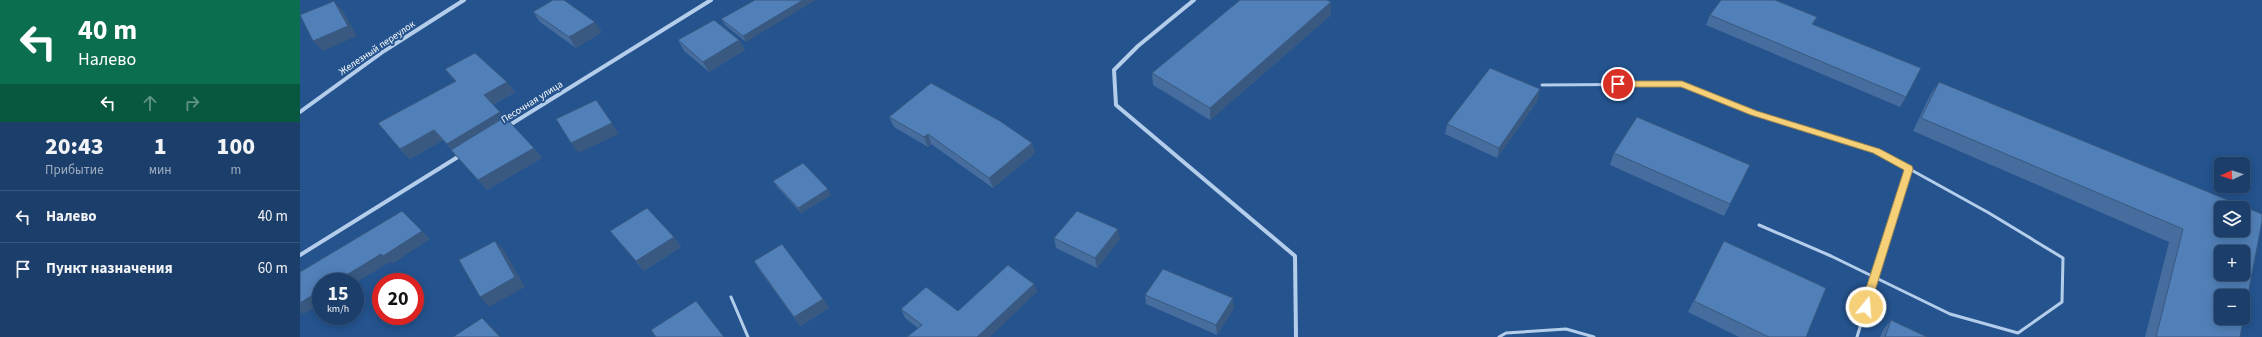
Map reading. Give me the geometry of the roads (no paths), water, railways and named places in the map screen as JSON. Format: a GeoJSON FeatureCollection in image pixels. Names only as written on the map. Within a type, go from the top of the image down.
{"type":"FeatureCollection","features":[{"type":"Feature","properties":{"kind":"street","name":"Железный переулок"},"geometry":{"type":"LineString","coordinates":[[300,112],[384,51],[464,0]]}},
{"type":"Feature","properties":{"kind":"street","name":"Песочная улица"},"geometry":{"type":"LineString","coordinates":[[502,130],[711,0]]}},
{"type":"Feature","properties":{"kind":"street"},"geometry":{"type":"LineString","coordinates":[[1194,0],[1138,46],[1114,70],[1116,105],[1295,256],[1296,337]]}},
{"type":"Feature","properties":{"kind":"street"},"geometry":{"type":"LineString","coordinates":[[300,255],[468,150]]}},
{"type":"Feature","properties":{"kind":"lane"},"geometry":{"type":"LineString","coordinates":[[1542,85],[1682,84],[1754,113],[1877,151],[1989,213],[2063,258],[2062,302],[2018,333],[1950,314],[1831,256],[1759,225]]}},
{"type":"Feature","properties":{"kind":"lane"},"geometry":{"type":"LineString","coordinates":[[1856,337],[1909,169]]}},
{"type":"Feature","properties":{"kind":"lane"},"geometry":{"type":"LineString","coordinates":[[731,297],[748,337]]}},
{"type":"Feature","properties":{"kind":"lane"},"geometry":{"type":"LineString","coordinates":[[1499,337],[1506,333],[1566,329],[1594,337]]}}]}
